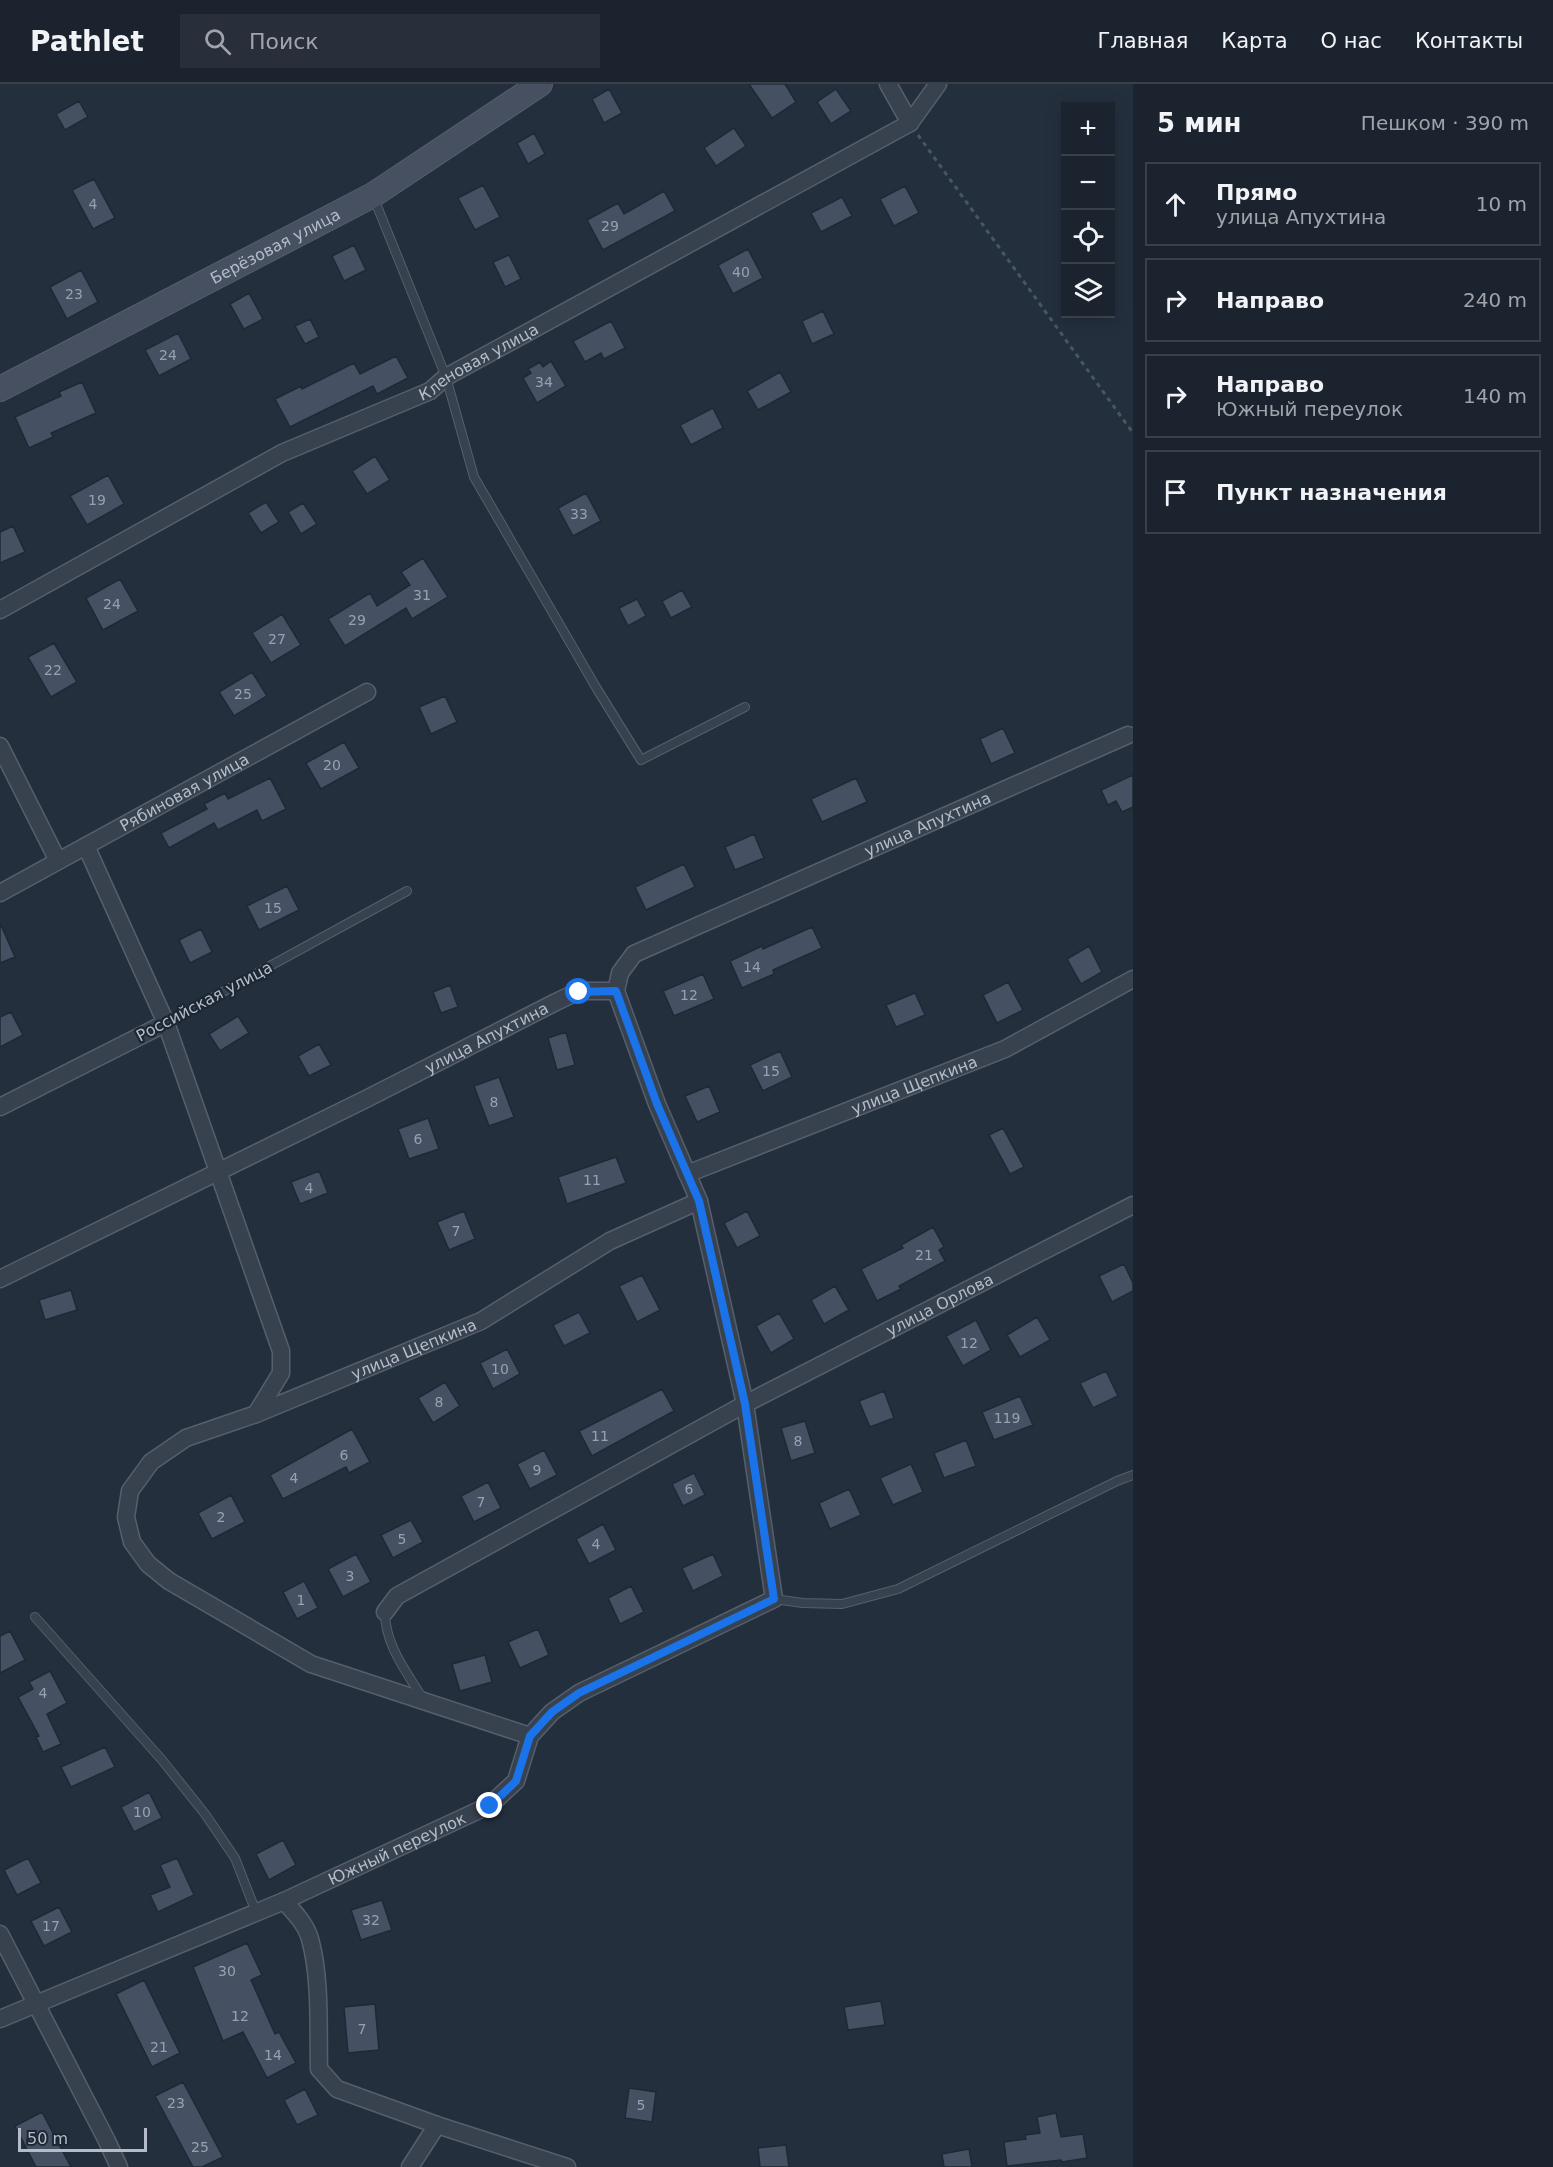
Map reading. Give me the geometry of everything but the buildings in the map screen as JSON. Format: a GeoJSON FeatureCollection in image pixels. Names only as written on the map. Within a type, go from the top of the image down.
{"type":"FeatureCollection","features":[{"type":"Feature","properties":{"kind":"main road","name":"Берёзовая улица"},"geometry":{"type":"LineString","coordinates":[[0,389],[373,195],[540,84]]}},
{"type":"Feature","properties":{"kind":"street"},"geometry":{"type":"LineString","coordinates":[[888,84],[910,123]]}},
{"type":"Feature","properties":{"kind":"street","name":"Кленовая улица"},"geometry":{"type":"LineString","coordinates":[[0,610],[282,453],[430,391],[446,377],[910,123],[938,84]]}},
{"type":"Feature","properties":{"kind":"street","name":"Рябиновая улица"},"geometry":{"type":"LineString","coordinates":[[0,892],[367,692]]}},
{"type":"Feature","properties":{"kind":"street","name":"улица Апухтина"},"geometry":{"type":"LineString","coordinates":[[0,1279],[368,1098],[556,1002],[579,992],[616,991],[620,973],[634,954],[1128,735]]}},
{"type":"Feature","properties":{"kind":"street"},"geometry":{"type":"LineString","coordinates":[[0,746],[58,861]]}},
{"type":"Feature","properties":{"kind":"street"},"geometry":{"type":"LineString","coordinates":[[87,846],[165,1023],[281,1351],[281,1373],[256,1414]]}},
{"type":"Feature","properties":{"kind":"street","name":"улица Щепкина"},"geometry":{"type":"LineString","coordinates":[[687,1174],[1005,1049],[1133,979]]}},
{"type":"Feature","properties":{"kind":"street"},"geometry":{"type":"LineString","coordinates":[[616,991],[657,1104],[699,1201],[745,1404],[774,1599]]}},
{"type":"Feature","properties":{"kind":"street","name":"Российская улица"},"geometry":{"type":"LineString","coordinates":[[0,1107],[165,1023]]}},
{"type":"Feature","properties":{"kind":"street","name":"улица Щепкина"},"geometry":{"type":"LineString","coordinates":[[425,1702],[310,1664],[169,1581],[148,1564],[132,1542],[126,1516],[130,1491],[151,1462],[186,1438],[256,1414],[481,1321],[610,1241],[699,1201]]}},
{"type":"Feature","properties":{"kind":"street","name":"улица Орлова"},"geometry":{"type":"LineString","coordinates":[[385,1612],[397,1596],[745,1404],[1133,1205]]}},
{"type":"Feature","properties":{"kind":"street","name":"Южный переулок"},"geometry":{"type":"LineString","coordinates":[[0,2019],[284,1901],[490,1806],[516,1781],[530,1736],[552,1712],[579,1693],[774,1599]]}},
{"type":"Feature","properties":{"kind":"street"},"geometry":{"type":"LineString","coordinates":[[425,1702],[530,1736]]}},
{"type":"Feature","properties":{"kind":"street"},"geometry":{"type":"LineString","coordinates":[[284,1901],[298,1917],[310,1938],[318,1989],[319,2069],[338,2089],[436,2125],[567,2167]]}},
{"type":"Feature","properties":{"kind":"street"},"geometry":{"type":"LineString","coordinates":[[0,1934],[107,2141],[118,2167]]}},
{"type":"Feature","properties":{"kind":"street"},"geometry":{"type":"LineString","coordinates":[[410,2167],[436,2125]]}},
{"type":"Feature","properties":{"kind":"lane"},"geometry":{"type":"LineString","coordinates":[[373,195],[446,377],[474,477],[597,689],[641,760],[746,707]]}},
{"type":"Feature","properties":{"kind":"lane","name":"Российская улица"},"geometry":{"type":"LineString","coordinates":[[165,1023],[407,891]]}},
{"type":"Feature","properties":{"kind":"lane"},"geometry":{"type":"LineString","coordinates":[[774,1599],[803,1603],[842,1604],[898,1589],[1133,1475]]}},
{"type":"Feature","properties":{"kind":"lane"},"geometry":{"type":"LineString","coordinates":[[385,1612],[385,1626],[390,1643],[425,1702]]}},
{"type":"Feature","properties":{"kind":"lane"},"geometry":{"type":"LineString","coordinates":[[35,1617],[162,1760],[205,1814],[235,1858],[256,1912]]}},
{"type":"Feature","properties":{"kind":"path"},"geometry":{"type":"LineString","coordinates":[[910,123],[1133,433]]}},
{"type":"Feature","properties":{"kind":"route"},"geometry":{"type":"LineString","coordinates":[[490,1806],[516,1781],[530,1736],[552,1712],[579,1693],[774,1599],[745,1404],[699,1201],[657,1104],[616,991],[579,992]]}}]}
